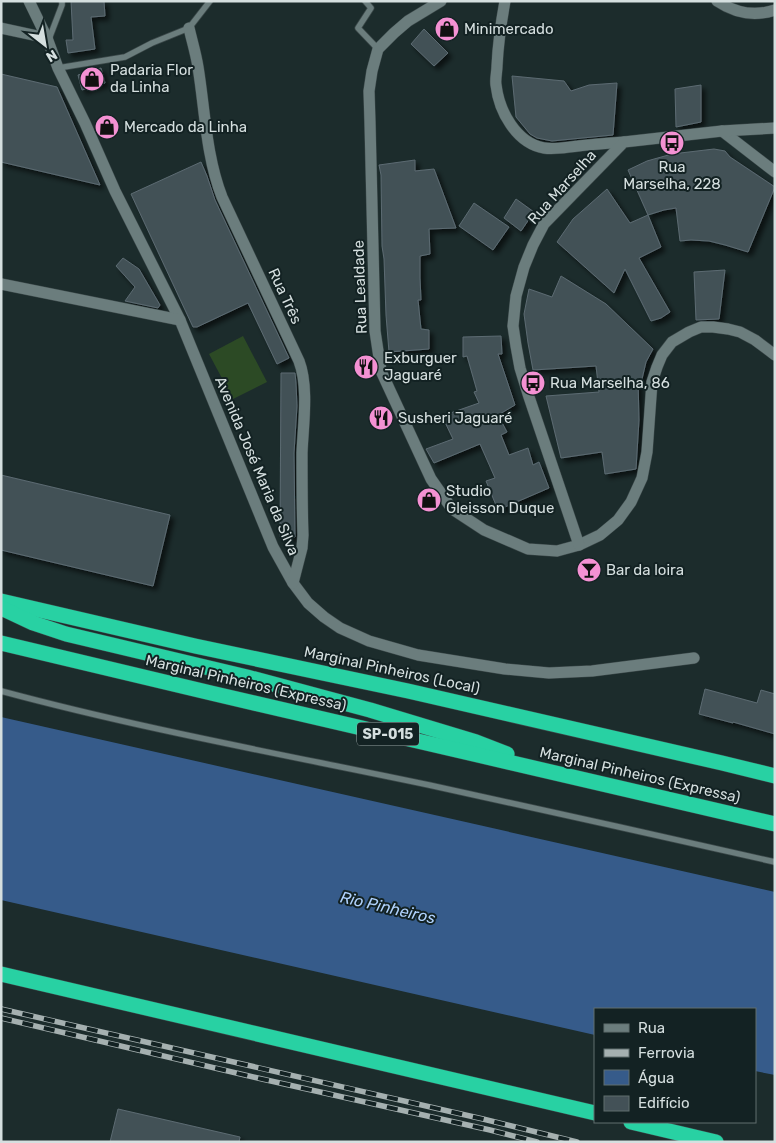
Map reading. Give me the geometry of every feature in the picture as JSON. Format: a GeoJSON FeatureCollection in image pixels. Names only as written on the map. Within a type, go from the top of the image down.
{"type":"FeatureCollection","features":[{"type":"Feature","properties":{"kind":"highway","name":"Marginal Pinheiros (Local)"},"geometry":{"type":"LineString","coordinates":[[1,601],[195,646],[417,693],[775,776]]}},
{"type":"Feature","properties":{"kind":"highway"},"geometry":{"type":"LineString","coordinates":[[1,608],[33,623],[66,634],[247,677],[370,710],[476,742],[560,775]]}},
{"type":"Feature","properties":{"kind":"highway","name":"Marginal Pinheiros (Expressa)"},"geometry":{"type":"LineString","coordinates":[[1,643],[775,824]]}},
{"type":"Feature","properties":{"kind":"highway"},"geometry":{"type":"LineString","coordinates":[[1,974],[594,1113]]}},
{"type":"Feature","properties":{"kind":"highway"},"geometry":{"type":"LineString","coordinates":[[635,1123],[716,1142]]}},
{"type":"Feature","properties":{"kind":"street","name":"Avenida José Maria da Silva"},"geometry":{"type":"LineString","coordinates":[[29,1],[114,191],[180,320],[273,547],[293,583],[308,603],[340,628],[369,641],[418,655],[505,669],[549,672],[592,670],[694,658]]}},
{"type":"Feature","properties":{"kind":"street"},"geometry":{"type":"LineString","coordinates":[[378,49],[408,21],[441,1]]}},
{"type":"Feature","properties":{"kind":"street"},"geometry":{"type":"LineString","coordinates":[[505,1],[497,55],[496,85],[503,112],[514,130],[521,137],[538,147],[557,149],[722,131],[775,128]]}},
{"type":"Feature","properties":{"kind":"street"},"geometry":{"type":"LineString","coordinates":[[717,1],[732,9],[749,14],[775,10]]}},
{"type":"Feature","properties":{"kind":"street"},"geometry":{"type":"LineString","coordinates":[[1,28],[47,38]]}},
{"type":"Feature","properties":{"kind":"street","name":"Rua Três"},"geometry":{"type":"LineString","coordinates":[[190,28],[198,66],[216,182],[303,371],[302,548],[293,583]]}},
{"type":"Feature","properties":{"kind":"street","name":"Rua Lealdade"},"geometry":{"type":"LineString","coordinates":[[378,49],[369,91],[375,331],[381,371],[430,479],[452,509],[484,530],[528,549],[557,551],[579,545],[600,535],[618,520],[631,502],[642,478],[647,452],[652,382],[662,355],[672,342],[701,327],[713,327],[740,332],[755,340],[775,355]]}},
{"type":"Feature","properties":{"kind":"street"},"geometry":{"type":"LineString","coordinates":[[722,131],[775,172]]}},
{"type":"Feature","properties":{"kind":"street","name":"Rua Marselha"},"geometry":{"type":"LineString","coordinates":[[579,545],[520,368],[513,326],[516,296],[524,267],[544,224],[624,142]]}},
{"type":"Feature","properties":{"kind":"street"},"geometry":{"type":"LineString","coordinates":[[1,284],[180,320]]}},
{"type":"Feature","properties":{"kind":"lane"},"geometry":{"type":"LineString","coordinates":[[47,38],[49,39],[62,1]]}},
{"type":"Feature","properties":{"kind":"lane"},"geometry":{"type":"LineString","coordinates":[[58,68],[126,57],[152,43],[190,28],[210,1]]}},
{"type":"Feature","properties":{"kind":"lane"},"geometry":{"type":"LineString","coordinates":[[365,1],[371,8],[358,27],[378,49]]}},
{"type":"Feature","properties":{"kind":"lane"},"geometry":{"type":"LineString","coordinates":[[1,691],[66,708],[430,785],[775,862]]}},
{"type":"Feature","properties":{"kind":"green space"},"geometry":{"type":"Polygon","coordinates":[[[243,336],[267,382],[233,399],[209,354],[243,336]]]}},
{"type":"Feature","properties":{"kind":"water","name":"Rio Pinheiros"},"geometry":{"type":"Polygon","coordinates":[[[1,717],[775,892],[775,1075],[756,1071],[756,1008],[594,1008],[594,1035],[1,900],[1,717]]]}},
{"type":"Feature","properties":{"kind":"building"},"geometry":{"type":"Polygon","coordinates":[[[71,1],[104,1],[105,16],[91,17],[95,49],[68,53],[66,40],[73,40],[71,1]]]}},
{"type":"Feature","properties":{"kind":"building"},"geometry":{"type":"Polygon","coordinates":[[[424,29],[448,53],[434,66],[411,44],[424,29]]]}},
{"type":"Feature","properties":{"kind":"building","name":"Padaria Flor da Linha"},"geometry":{"type":"Polygon","coordinates":[[[101,68],[105,83],[82,90],[78,75],[101,68]]]}},
{"type":"Feature","properties":{"kind":"building"},"geometry":{"type":"Polygon","coordinates":[[[1,74],[57,87],[100,185],[1,162],[1,74]]]}},
{"type":"Feature","properties":{"kind":"building"},"geometry":{"type":"Polygon","coordinates":[[[512,76],[564,81],[571,91],[589,85],[617,83],[613,135],[552,141],[537,138],[530,134],[516,117],[512,76]]]}},
{"type":"Feature","properties":{"kind":"building"},"geometry":{"type":"Polygon","coordinates":[[[701,85],[701,122],[676,127],[675,89],[701,85]]]}},
{"type":"Feature","properties":{"kind":"building"},"geometry":{"type":"Polygon","coordinates":[[[714,149],[725,151],[730,157],[775,187],[748,252],[709,241],[680,241],[676,208],[648,215],[628,170],[647,161],[672,154],[714,149]]]}},
{"type":"Feature","properties":{"kind":"building"},"geometry":{"type":"Polygon","coordinates":[[[415,160],[415,171],[434,169],[456,228],[429,229],[430,254],[420,256],[421,300],[418,300],[421,329],[429,330],[429,349],[389,352],[379,165],[415,160]]]}},
{"type":"Feature","properties":{"kind":"building"},"geometry":{"type":"Polygon","coordinates":[[[201,162],[215,200],[289,358],[277,364],[248,303],[197,327],[193,327],[131,194],[201,162]]]}},
{"type":"Feature","properties":{"kind":"building"},"geometry":{"type":"Polygon","coordinates":[[[607,189],[630,223],[648,215],[661,247],[639,258],[670,312],[661,318],[651,321],[625,269],[614,293],[557,242],[573,219],[607,189]]]}},
{"type":"Feature","properties":{"kind":"building"},"geometry":{"type":"Polygon","coordinates":[[[516,199],[534,212],[521,231],[504,218],[516,199]]]}},
{"type":"Feature","properties":{"kind":"building"},"geometry":{"type":"Polygon","coordinates":[[[474,203],[509,227],[493,250],[459,226],[474,203]]]}},
{"type":"Feature","properties":{"kind":"building"},"geometry":{"type":"Polygon","coordinates":[[[123,258],[139,269],[160,305],[158,308],[125,301],[135,287],[116,266],[123,258]]]}},
{"type":"Feature","properties":{"kind":"building"},"geometry":{"type":"Polygon","coordinates":[[[725,270],[719,319],[696,320],[694,272],[725,270]]]}},
{"type":"Feature","properties":{"kind":"building"},"geometry":{"type":"Polygon","coordinates":[[[561,276],[606,304],[653,349],[646,362],[642,379],[638,379],[639,420],[636,469],[605,474],[602,452],[561,458],[546,396],[599,392],[596,366],[533,370],[524,314],[529,289],[552,297],[561,276]]]}},
{"type":"Feature","properties":{"kind":"building"},"geometry":{"type":"Polygon","coordinates":[[[501,336],[502,354],[498,354],[515,405],[498,415],[507,432],[501,435],[509,455],[528,448],[533,465],[539,462],[549,488],[498,510],[486,481],[495,478],[480,444],[434,463],[426,449],[453,439],[442,416],[479,403],[474,392],[477,391],[467,356],[463,357],[463,337],[501,336]]]}},
{"type":"Feature","properties":{"kind":"building"},"geometry":{"type":"Polygon","coordinates":[[[281,373],[295,373],[296,383],[297,406],[294,453],[295,537],[280,537],[281,373]]]}},
{"type":"Feature","properties":{"kind":"building"},"geometry":{"type":"Polygon","coordinates":[[[1,475],[170,515],[153,586],[1,550],[1,475]]]}},
{"type":"Feature","properties":{"kind":"building"},"geometry":{"type":"Polygon","coordinates":[[[705,689],[757,703],[761,690],[775,694],[775,734],[699,714],[705,689]]]}},
{"type":"Feature","properties":{"kind":"building"},"geometry":{"type":"Polygon","coordinates":[[[118,1109],[240,1137],[239,1142],[110,1142],[118,1109]]]}},
{"type":"Feature","properties":{"kind":"railway"},"geometry":{"type":"LineString","coordinates":[[1,1009],[577,1142]]}},
{"type":"Feature","properties":{"kind":"railway"},"geometry":{"type":"LineString","coordinates":[[1,1018],[537,1142]]}},
{"type":"Feature","properties":{"kind":"place","name":"Minimercado"},"geometry":{"type":"Point","coordinates":[447,29]}},
{"type":"Feature","properties":{"kind":"place","name":"Padaria Flor da Linha"},"geometry":{"type":"Point","coordinates":[92,79]}},
{"type":"Feature","properties":{"kind":"place","name":"Mercado da Linha"},"geometry":{"type":"Point","coordinates":[107,127]}},
{"type":"Feature","properties":{"kind":"place","name":"Rua Marselha, 228"},"geometry":{"type":"Point","coordinates":[672,143]}},
{"type":"Feature","properties":{"kind":"place","name":"Exburguer Jaguaré"},"geometry":{"type":"Point","coordinates":[366,367]}},
{"type":"Feature","properties":{"kind":"place","name":"Rua Marselha, 86"},"geometry":{"type":"Point","coordinates":[533,383]}},
{"type":"Feature","properties":{"kind":"place","name":"Susheri Jaguaré"},"geometry":{"type":"Point","coordinates":[381,418]}},
{"type":"Feature","properties":{"kind":"place","name":"Studio Gleisson Duque"},"geometry":{"type":"Point","coordinates":[429,500]}},
{"type":"Feature","properties":{"kind":"place","name":"Bar da loira"},"geometry":{"type":"Point","coordinates":[589,570]}}]}
